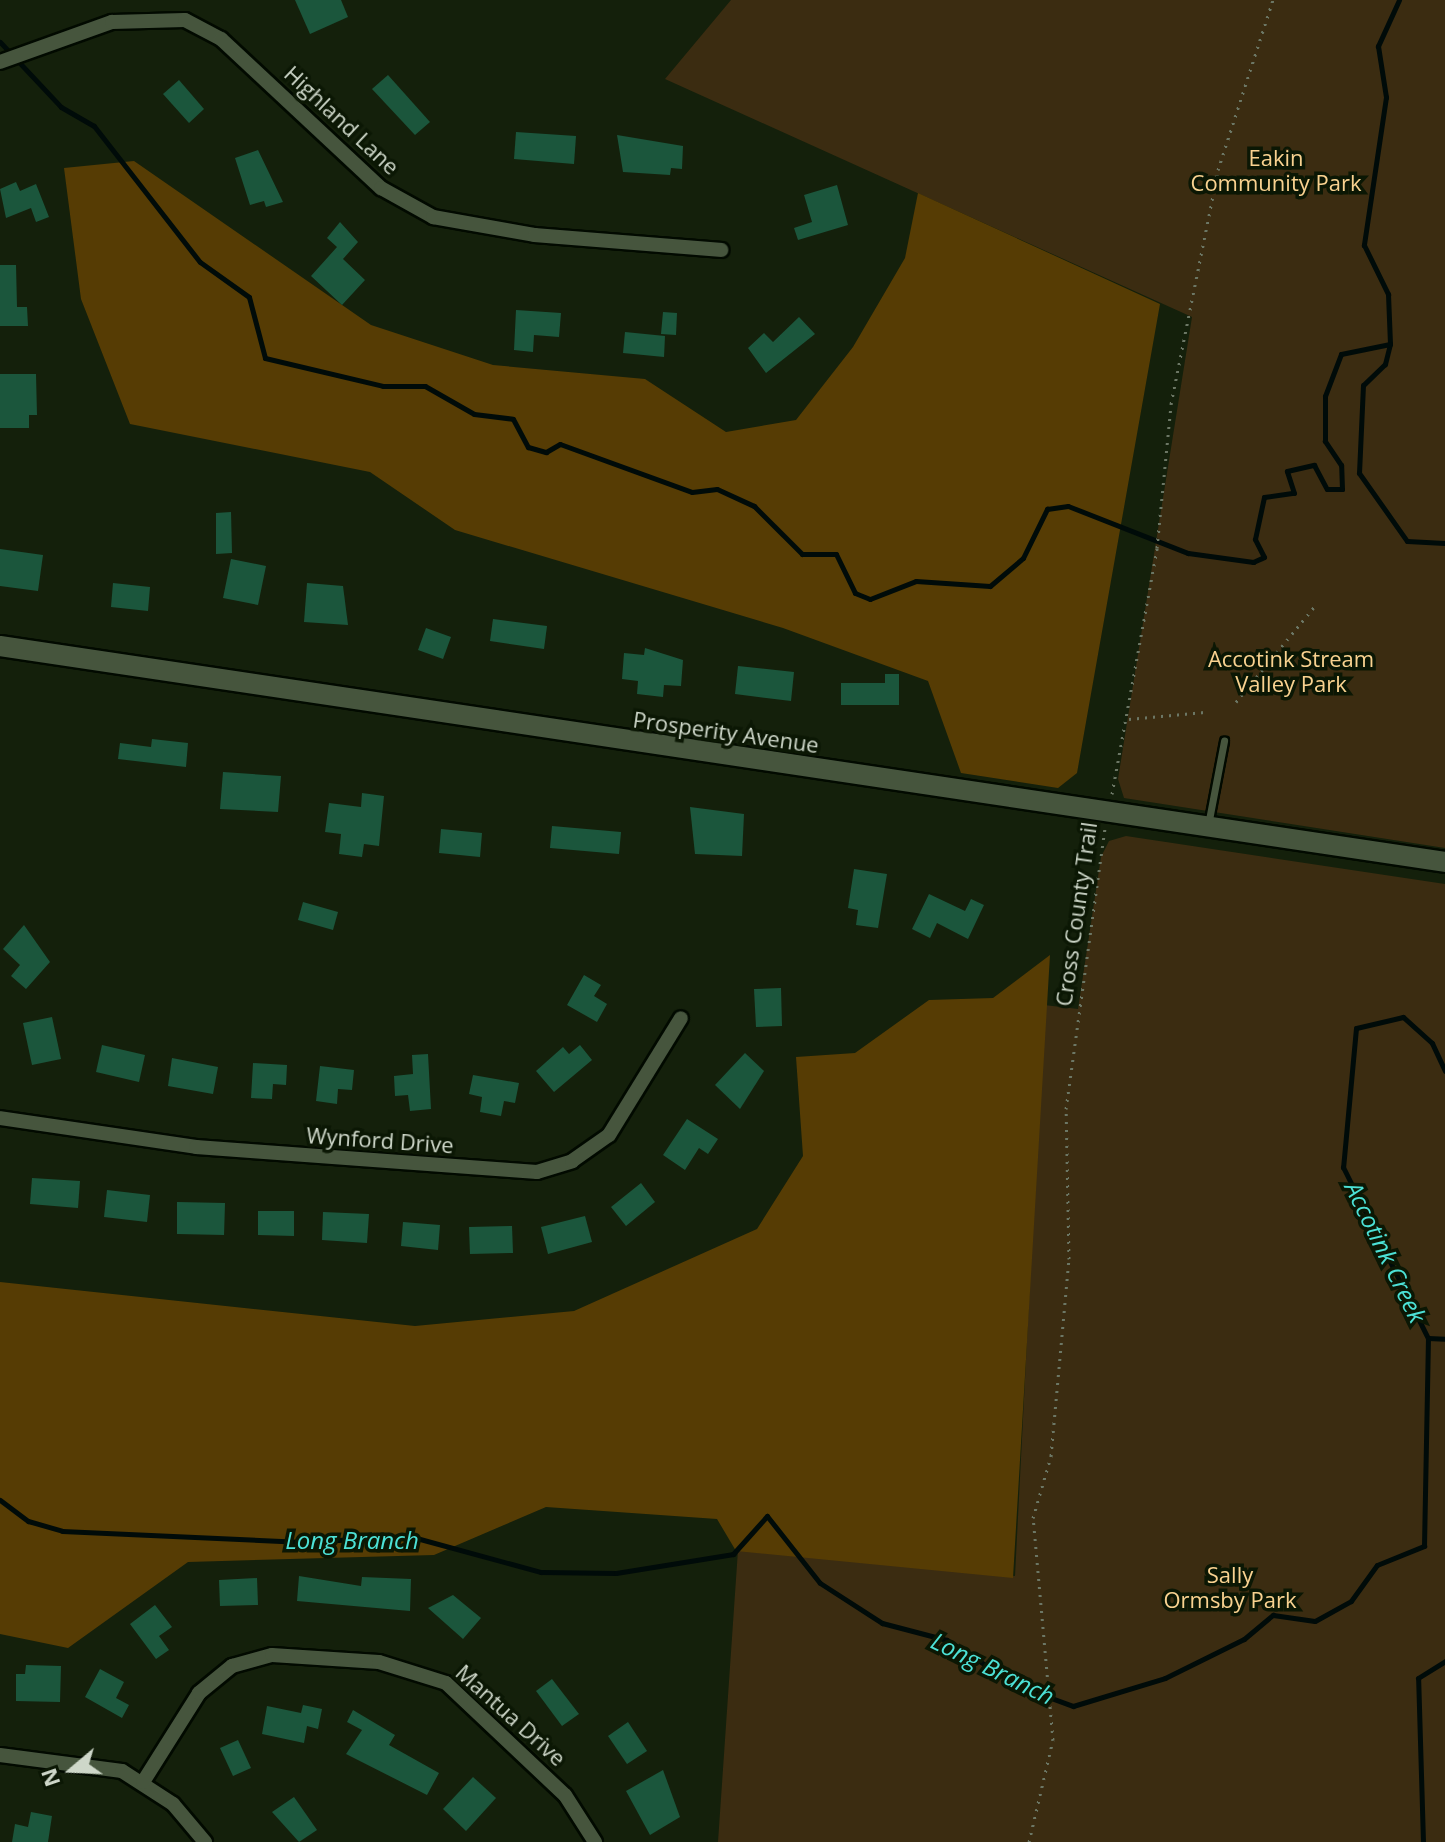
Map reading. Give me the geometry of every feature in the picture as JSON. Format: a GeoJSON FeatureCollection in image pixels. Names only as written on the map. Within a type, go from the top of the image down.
{"type":"FeatureCollection","features":[{"type":"Feature","properties":{"kind":"main road","name":"Prosperity Avenue"},"geometry":{"type":"LineString","coordinates":[[0,646],[1445,862]]}},
{"type":"Feature","properties":{"kind":"street","name":"Highland Lane"},"geometry":{"type":"LineString","coordinates":[[0,62],[112,22],[185,20],[221,39],[381,188],[433,217],[535,235],[721,250]]}},
{"type":"Feature","properties":{"kind":"street","name":"Wynford Drive"},"geometry":{"type":"LineString","coordinates":[[0,1118],[196,1147],[537,1172],[572,1161],[609,1135],[681,1018]]}},
{"type":"Feature","properties":{"kind":"street","name":"Mantua Drive"},"geometry":{"type":"LineString","coordinates":[[143,1782],[199,1693],[232,1666],[272,1655],[379,1662],[446,1683],[565,1795],[595,1842]]}},
{"type":"Feature","properties":{"kind":"street"},"geometry":{"type":"LineString","coordinates":[[0,1755],[86,1761],[143,1782],[205,1842]]}},
{"type":"Feature","properties":{"kind":"lane"},"geometry":{"type":"LineString","coordinates":[[1208,825],[1224,741]]}},
{"type":"Feature","properties":{"kind":"path","name":"Cross County Trail"},"geometry":{"type":"LineString","coordinates":[[1029,1842],[1051,1764],[1033,1518],[1051,1456],[1069,1259],[1066,1109],[1108,812],[1128,719],[1157,548],[1171,404],[1218,170],[1273,0]]}},
{"type":"Feature","properties":{"kind":"path"},"geometry":{"type":"LineString","coordinates":[[1236,702],[1314,607]]}},
{"type":"Feature","properties":{"kind":"path"},"geometry":{"type":"LineString","coordinates":[[1128,719],[1205,712]]}},
{"type":"Feature","properties":{"kind":"green space"},"geometry":{"type":"Polygon","coordinates":[[[731,0],[1445,0],[1445,848],[1124,798],[1118,779],[1192,317],[665,79],[731,0]]]}},
{"type":"Feature","properties":{"kind":"green space","name":"Sally Ormsby Park"},"geometry":{"type":"Polygon","coordinates":[[[1126,836],[1445,884],[1445,1842],[718,1842],[738,1550],[1015,1576],[1044,1005],[1078,1009],[1101,857],[1109,841],[1126,836]]]}},
{"type":"Feature","properties":{"kind":"shaded area"},"geometry":{"type":"Polygon","coordinates":[[[134,161],[371,325],[493,365],[645,379],[726,432],[796,420],[853,347],[905,258],[918,193],[1160,304],[1077,773],[1058,788],[961,773],[928,681],[783,628],[455,530],[370,472],[130,424],[81,299],[64,168],[134,161]]]}},
{"type":"Feature","properties":{"kind":"shaded area"},"geometry":{"type":"Polygon","coordinates":[[[1050,955],[1013,1578],[736,1551],[717,1519],[546,1507],[434,1555],[188,1562],[68,1648],[0,1634],[0,1282],[415,1326],[574,1311],[757,1229],[803,1156],[796,1057],[855,1053],[929,1000],[993,998],[1050,955]]]}},
{"type":"Feature","properties":{"kind":"building"},"geometry":{"type":"Polygon","coordinates":[[[295,0],[341,0],[348,17],[310,34],[295,0]]]}},
{"type":"Feature","properties":{"kind":"building"},"geometry":{"type":"Polygon","coordinates":[[[388,75],[430,122],[415,135],[372,89],[388,75]]]}},
{"type":"Feature","properties":{"kind":"building"},"geometry":{"type":"Polygon","coordinates":[[[179,80],[204,109],[189,123],[163,94],[179,80]]]}},
{"type":"Feature","properties":{"kind":"building"},"geometry":{"type":"Polygon","coordinates":[[[516,132],[576,136],[574,164],[514,159],[516,132]]]}},
{"type":"Feature","properties":{"kind":"building"},"geometry":{"type":"Polygon","coordinates":[[[617,135],[683,146],[682,169],[671,168],[670,175],[623,172],[617,135]]]}},
{"type":"Feature","properties":{"kind":"building"},"geometry":{"type":"Polygon","coordinates":[[[258,150],[283,202],[266,207],[264,201],[250,205],[235,158],[258,150]]]}},
{"type":"Feature","properties":{"kind":"building"},"geometry":{"type":"Polygon","coordinates":[[[16,182],[20,191],[36,184],[49,217],[36,222],[31,208],[6,218],[0,189],[16,182]]]}},
{"type":"Feature","properties":{"kind":"building"},"geometry":{"type":"Polygon","coordinates":[[[837,185],[848,225],[798,240],[794,228],[812,222],[804,195],[837,185]]]}},
{"type":"Feature","properties":{"kind":"building"},"geometry":{"type":"Polygon","coordinates":[[[340,222],[358,242],[343,259],[365,280],[342,305],[311,276],[337,247],[327,238],[340,222]]]}},
{"type":"Feature","properties":{"kind":"building"},"geometry":{"type":"Polygon","coordinates":[[[0,265],[16,265],[17,307],[27,307],[28,326],[0,326],[0,265]]]}},
{"type":"Feature","properties":{"kind":"building"},"geometry":{"type":"Polygon","coordinates":[[[516,310],[561,313],[559,337],[534,335],[533,352],[514,350],[516,310]]]}},
{"type":"Feature","properties":{"kind":"building"},"geometry":{"type":"Polygon","coordinates":[[[663,312],[677,313],[676,335],[661,334],[663,312]]]}},
{"type":"Feature","properties":{"kind":"building"},"geometry":{"type":"Polygon","coordinates":[[[799,317],[815,334],[766,373],[748,348],[764,333],[773,342],[799,317]]]}},
{"type":"Feature","properties":{"kind":"building"},"geometry":{"type":"Polygon","coordinates":[[[625,332],[665,336],[664,357],[623,353],[625,332]]]}},
{"type":"Feature","properties":{"kind":"building"},"geometry":{"type":"Polygon","coordinates":[[[0,374],[36,374],[37,415],[29,415],[29,428],[0,428],[0,374]]]}},
{"type":"Feature","properties":{"kind":"building"},"geometry":{"type":"Polygon","coordinates":[[[231,512],[232,553],[216,554],[216,513],[231,512]]]}},
{"type":"Feature","properties":{"kind":"building"},"geometry":{"type":"Polygon","coordinates":[[[0,549],[43,555],[38,591],[0,586],[0,549]]]}},
{"type":"Feature","properties":{"kind":"building"},"geometry":{"type":"Polygon","coordinates":[[[231,559],[266,566],[258,605],[223,598],[231,559]]]}},
{"type":"Feature","properties":{"kind":"building"},"geometry":{"type":"Polygon","coordinates":[[[113,583],[150,587],[148,611],[111,607],[113,583]]]}},
{"type":"Feature","properties":{"kind":"building"},"geometry":{"type":"Polygon","coordinates":[[[307,583],[343,586],[348,625],[304,622],[307,583]]]}},
{"type":"Feature","properties":{"kind":"building"},"geometry":{"type":"Polygon","coordinates":[[[493,619],[547,626],[544,649],[490,641],[493,619]]]}},
{"type":"Feature","properties":{"kind":"building"},"geometry":{"type":"Polygon","coordinates":[[[426,628],[451,637],[443,659],[418,650],[426,628]]]}},
{"type":"Feature","properties":{"kind":"building"},"geometry":{"type":"Polygon","coordinates":[[[645,648],[683,660],[681,686],[664,685],[663,697],[637,694],[638,681],[622,679],[624,653],[644,655],[645,648]]]}},
{"type":"Feature","properties":{"kind":"building"},"geometry":{"type":"Polygon","coordinates":[[[738,666],[794,672],[791,701],[735,694],[738,666]]]}},
{"type":"Feature","properties":{"kind":"building"},"geometry":{"type":"Polygon","coordinates":[[[885,674],[899,674],[899,705],[841,705],[841,683],[885,683],[885,674]]]}},
{"type":"Feature","properties":{"kind":"building"},"geometry":{"type":"Polygon","coordinates":[[[152,739],[188,743],[186,767],[118,759],[120,743],[151,747],[152,739]]]}},
{"type":"Feature","properties":{"kind":"building"},"geometry":{"type":"Polygon","coordinates":[[[223,772],[281,776],[278,812],[220,809],[223,772]]]}},
{"type":"Feature","properties":{"kind":"building"},"geometry":{"type":"Polygon","coordinates":[[[362,793],[384,796],[379,846],[364,844],[362,857],[339,854],[341,834],[325,832],[329,803],[361,807],[362,793]]]}},
{"type":"Feature","properties":{"kind":"building"},"geometry":{"type":"Polygon","coordinates":[[[690,807],[744,814],[742,856],[695,854],[690,807]]]}},
{"type":"Feature","properties":{"kind":"building"},"geometry":{"type":"Polygon","coordinates":[[[552,826],[621,832],[619,854],[550,848],[552,826]]]}},
{"type":"Feature","properties":{"kind":"building"},"geometry":{"type":"Polygon","coordinates":[[[441,829],[482,833],[480,857],[439,853],[441,829]]]}},
{"type":"Feature","properties":{"kind":"building"},"geometry":{"type":"Polygon","coordinates":[[[854,869],[887,874],[878,928],[856,925],[858,910],[848,908],[854,869]]]}},
{"type":"Feature","properties":{"kind":"building"},"geometry":{"type":"Polygon","coordinates":[[[929,894],[965,911],[971,899],[984,905],[968,939],[937,923],[930,938],[912,929],[929,894]]]}},
{"type":"Feature","properties":{"kind":"building"},"geometry":{"type":"Polygon","coordinates":[[[303,902],[338,912],[333,930],[298,920],[303,902]]]}},
{"type":"Feature","properties":{"kind":"building"},"geometry":{"type":"Polygon","coordinates":[[[24,925],[50,962],[26,989],[11,976],[20,965],[3,949],[24,925]]]}},
{"type":"Feature","properties":{"kind":"building"},"geometry":{"type":"Polygon","coordinates":[[[584,975],[601,985],[594,996],[607,1004],[597,1022],[567,1005],[584,975]]]}},
{"type":"Feature","properties":{"kind":"building"},"geometry":{"type":"Polygon","coordinates":[[[781,988],[782,1026],[756,1027],[754,989],[781,988]]]}},
{"type":"Feature","properties":{"kind":"building"},"geometry":{"type":"Polygon","coordinates":[[[52,1017],[61,1059],[32,1065],[23,1023],[52,1017]]]}},
{"type":"Feature","properties":{"kind":"building"},"geometry":{"type":"Polygon","coordinates":[[[102,1045],[145,1055],[139,1082],[96,1072],[102,1045]]]}},
{"type":"Feature","properties":{"kind":"building"},"geometry":{"type":"Polygon","coordinates":[[[580,1045],[592,1060],[554,1092],[536,1071],[563,1047],[569,1054],[580,1045]]]}},
{"type":"Feature","properties":{"kind":"building"},"geometry":{"type":"Polygon","coordinates":[[[745,1053],[764,1071],[740,1109],[715,1085],[745,1053]]]}},
{"type":"Feature","properties":{"kind":"building"},"geometry":{"type":"Polygon","coordinates":[[[428,1054],[431,1109],[410,1111],[408,1095],[395,1096],[394,1076],[413,1074],[412,1055],[428,1054]]]}},
{"type":"Feature","properties":{"kind":"building"},"geometry":{"type":"Polygon","coordinates":[[[172,1058],[218,1067],[213,1094],[168,1086],[172,1058]]]}},
{"type":"Feature","properties":{"kind":"building"},"geometry":{"type":"Polygon","coordinates":[[[253,1063],[287,1065],[286,1085],[273,1084],[272,1099],[251,1098],[253,1063]]]}},
{"type":"Feature","properties":{"kind":"building"},"geometry":{"type":"Polygon","coordinates":[[[320,1066],[354,1070],[352,1090],[338,1089],[337,1104],[316,1101],[320,1066]]]}},
{"type":"Feature","properties":{"kind":"building"},"geometry":{"type":"Polygon","coordinates":[[[473,1075],[519,1083],[515,1103],[504,1101],[501,1116],[480,1112],[482,1097],[469,1094],[473,1075]]]}},
{"type":"Feature","properties":{"kind":"building"},"geometry":{"type":"Polygon","coordinates":[[[687,1119],[718,1139],[708,1154],[699,1148],[685,1170],[663,1155],[687,1119]]]}},
{"type":"Feature","properties":{"kind":"building"},"geometry":{"type":"Polygon","coordinates":[[[32,1178],[80,1181],[78,1208],[30,1204],[32,1178]]]}},
{"type":"Feature","properties":{"kind":"building"},"geometry":{"type":"Polygon","coordinates":[[[641,1183],[655,1202],[626,1226],[611,1207],[641,1183]]]}},
{"type":"Feature","properties":{"kind":"building"},"geometry":{"type":"Polygon","coordinates":[[[107,1190],[150,1195],[147,1222],[104,1217],[107,1190]]]}},
{"type":"Feature","properties":{"kind":"building"},"geometry":{"type":"Polygon","coordinates":[[[177,1202],[225,1203],[224,1235],[177,1234],[177,1202]]]}},
{"type":"Feature","properties":{"kind":"building"},"geometry":{"type":"Polygon","coordinates":[[[258,1211],[294,1211],[294,1236],[258,1235],[258,1211]]]}},
{"type":"Feature","properties":{"kind":"building"},"geometry":{"type":"Polygon","coordinates":[[[323,1212],[369,1214],[367,1243],[322,1240],[323,1212]]]}},
{"type":"Feature","properties":{"kind":"building"},"geometry":{"type":"Polygon","coordinates":[[[585,1216],[592,1242],[548,1254],[541,1227],[585,1216]]]}},
{"type":"Feature","properties":{"kind":"building"},"geometry":{"type":"Polygon","coordinates":[[[403,1222],[440,1225],[438,1250],[401,1246],[403,1222]]]}},
{"type":"Feature","properties":{"kind":"building"},"geometry":{"type":"Polygon","coordinates":[[[512,1226],[513,1253],[470,1254],[469,1227],[512,1226]]]}},
{"type":"Feature","properties":{"kind":"building"},"geometry":{"type":"Polygon","coordinates":[[[299,1576],[361,1586],[362,1577],[411,1579],[410,1611],[297,1601],[299,1576]]]}},
{"type":"Feature","properties":{"kind":"building"},"geometry":{"type":"Polygon","coordinates":[[[257,1578],[258,1605],[220,1606],[219,1580],[257,1578]]]}},
{"type":"Feature","properties":{"kind":"building"},"geometry":{"type":"Polygon","coordinates":[[[453,1595],[481,1618],[463,1639],[428,1608],[453,1595]]]}},
{"type":"Feature","properties":{"kind":"building"},"geometry":{"type":"Polygon","coordinates":[[[155,1605],[172,1627],[159,1636],[169,1650],[156,1659],[130,1624],[155,1605]]]}},
{"type":"Feature","properties":{"kind":"building"},"geometry":{"type":"Polygon","coordinates":[[[26,1665],[61,1666],[60,1702],[16,1701],[16,1674],[25,1674],[26,1665]]]}},
{"type":"Feature","properties":{"kind":"building"},"geometry":{"type":"Polygon","coordinates":[[[100,1669],[124,1682],[116,1698],[129,1705],[122,1718],[85,1697],[100,1669]]]}},
{"type":"Feature","properties":{"kind":"building"},"geometry":{"type":"Polygon","coordinates":[[[552,1679],[579,1714],[562,1726],[536,1691],[552,1679]]]}},
{"type":"Feature","properties":{"kind":"building"},"geometry":{"type":"Polygon","coordinates":[[[303,1705],[322,1709],[318,1729],[307,1726],[304,1743],[262,1734],[267,1706],[301,1713],[303,1705]]]}},
{"type":"Feature","properties":{"kind":"building"},"geometry":{"type":"Polygon","coordinates":[[[353,1710],[395,1735],[389,1745],[439,1773],[427,1795],[346,1754],[362,1730],[347,1722],[353,1710]]]}},
{"type":"Feature","properties":{"kind":"building"},"geometry":{"type":"Polygon","coordinates":[[[628,1722],[647,1751],[627,1764],[608,1736],[628,1722]]]}},
{"type":"Feature","properties":{"kind":"building"},"geometry":{"type":"Polygon","coordinates":[[[238,1740],[251,1768],[233,1776],[220,1748],[238,1740]]]}},
{"type":"Feature","properties":{"kind":"building"},"geometry":{"type":"Polygon","coordinates":[[[663,1770],[680,1817],[650,1835],[626,1791],[663,1770]]]}},
{"type":"Feature","properties":{"kind":"building"},"geometry":{"type":"Polygon","coordinates":[[[473,1777],[496,1798],[466,1831],[443,1809],[473,1777]]]}},
{"type":"Feature","properties":{"kind":"building"},"geometry":{"type":"Polygon","coordinates":[[[294,1797],[317,1830],[299,1842],[272,1812],[294,1797]]]}},
{"type":"Feature","properties":{"kind":"building"},"geometry":{"type":"Polygon","coordinates":[[[31,1812],[52,1816],[48,1842],[12,1842],[15,1824],[28,1827],[31,1812]]]}},
{"type":"Feature","properties":{"kind":"waterway","name":"Accotink Creek"},"geometry":{"type":"LineString","coordinates":[[1399,0],[1378,46],[1386,97],[1364,245],[1388,294],[1390,344],[1385,364],[1363,385],[1359,473],[1407,541],[1445,543]]}},
{"type":"Feature","properties":{"kind":"waterway"},"geometry":{"type":"LineString","coordinates":[[0,42],[61,107],[94,126],[200,262],[249,297],[265,358],[383,386],[425,386],[474,414],[513,419],[528,447],[546,452],[560,444],[692,492],[717,489],[754,506],[802,554],[836,554],[855,593],[870,599],[916,581],[990,586],[1023,558],[1047,509],[1068,506],[1188,553],[1253,562],[1264,557],[1255,539],[1264,497],[1294,493],[1287,471],[1314,465],[1327,489],[1342,489],[1341,465],[1325,441],[1325,396],[1341,354],[1390,344]]}},
{"type":"Feature","properties":{"kind":"waterway","name":"Accotink Creek"},"geometry":{"type":"LineString","coordinates":[[1445,1071],[1432,1043],[1403,1017],[1356,1028],[1343,1167],[1428,1338],[1445,1339]]}},
{"type":"Feature","properties":{"kind":"waterway","name":"Long Branch"},"geometry":{"type":"LineString","coordinates":[[0,1500],[28,1521],[62,1531],[303,1542],[409,1536],[541,1572],[616,1573],[733,1554],[767,1516],[820,1583],[882,1623],[947,1640],[1016,1685],[1073,1706],[1165,1678],[1244,1639],[1273,1615],[1315,1621],[1351,1601],[1377,1565],[1424,1546],[1428,1338]]}},
{"type":"Feature","properties":{"kind":"waterway","name":"Accotink Creek"},"geometry":{"type":"LineString","coordinates":[[1423,1842],[1418,1678],[1445,1661]]}},
{"type":"Feature","properties":{"kind":"park label","name":"Eakin Community Park"},"geometry":{"type":"Point","coordinates":[1276,170]}},
{"type":"Feature","properties":{"kind":"park label","name":"Accotink Stream Valley Park"},"geometry":{"type":"Point","coordinates":[1291,670]}}]}
